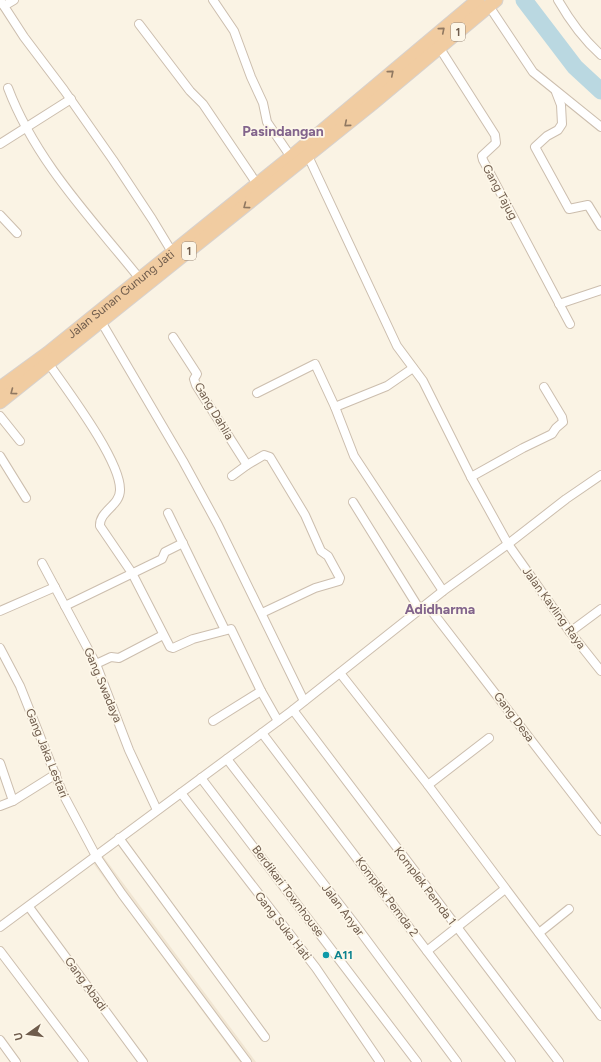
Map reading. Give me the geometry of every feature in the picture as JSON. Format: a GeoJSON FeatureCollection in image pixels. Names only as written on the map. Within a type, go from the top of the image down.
{"type":"FeatureCollection","features":[{"type":"Feature","properties":{"kind":"highway","name":"1"},"geometry":{"type":"LineString","coordinates":[[416,60],[439,47],[488,2]]}},
{"type":"Feature","properties":{"kind":"highway","name":"1"},"geometry":{"type":"LineString","coordinates":[[0,388],[28,374],[50,359],[294,161],[308,156],[374,95],[488,2]]}},
{"type":"Feature","properties":{"kind":"highway","name":"Jalan Sunan Gunung Jati"},"geometry":{"type":"LineString","coordinates":[[99,318],[140,279],[172,252],[257,184],[294,161],[374,95]]}},
{"type":"Feature","properties":{"kind":"highway","name":"1"},"geometry":{"type":"LineString","coordinates":[[0,402],[28,374]]}},
{"type":"Feature","properties":{"kind":"street"},"geometry":{"type":"LineString","coordinates":[[14,0],[2,3],[24,37],[71,99],[152,218],[172,252]]}},
{"type":"Feature","properties":{"kind":"street"},"geometry":{"type":"LineString","coordinates":[[213,0],[230,26],[238,42],[251,77],[263,103],[267,122],[294,161]]}},
{"type":"Feature","properties":{"kind":"street"},"geometry":{"type":"LineString","coordinates":[[558,0],[568,18],[586,41],[601,55]]}},
{"type":"Feature","properties":{"kind":"street"},"geometry":{"type":"LineString","coordinates":[[488,2],[533,72],[601,127]]}},
{"type":"Feature","properties":{"kind":"street"},"geometry":{"type":"LineString","coordinates":[[139,24],[190,91],[203,104],[257,184]]}},
{"type":"Feature","properties":{"kind":"street","name":"Gang Tajug"},"geometry":{"type":"LineString","coordinates":[[439,47],[495,135],[496,143],[482,158],[570,324]]}},
{"type":"Feature","properties":{"kind":"street"},"geometry":{"type":"LineString","coordinates":[[8,88],[26,127],[70,194],[140,279]]}},
{"type":"Feature","properties":{"kind":"street"},"geometry":{"type":"LineString","coordinates":[[556,92],[563,116],[562,124],[558,130],[542,140],[535,147],[569,209],[588,205],[601,226]]}},
{"type":"Feature","properties":{"kind":"street"},"geometry":{"type":"LineString","coordinates":[[0,144],[71,99]]}},
{"type":"Feature","properties":{"kind":"street","name":"Jalan Kavling Raya"},"geometry":{"type":"LineString","coordinates":[[308,156],[397,346],[423,381],[471,477],[508,544],[570,632],[601,671]]}},
{"type":"Feature","properties":{"kind":"street"},"geometry":{"type":"LineString","coordinates":[[0,215],[17,233]]}},
{"type":"Feature","properties":{"kind":"street"},"geometry":{"type":"LineString","coordinates":[[559,304],[601,290]]}},
{"type":"Feature","properties":{"kind":"street"},"geometry":{"type":"LineString","coordinates":[[99,318],[183,461],[219,527],[304,701]]}},
{"type":"Feature","properties":{"kind":"street","name":"Gang Dahlia"},"geometry":{"type":"LineString","coordinates":[[174,337],[198,374],[194,379],[196,385],[247,465]]}},
{"type":"Feature","properties":{"kind":"street"},"geometry":{"type":"LineString","coordinates":[[50,359],[112,461],[120,482],[121,491],[116,502],[101,517],[100,526],[132,573],[163,634],[172,648],[193,639],[225,630],[229,629],[233,631],[261,691],[278,721]]}},
{"type":"Feature","properties":{"kind":"street"},"geometry":{"type":"LineString","coordinates":[[257,393],[314,364],[335,407],[354,456],[444,591]]}},
{"type":"Feature","properties":{"kind":"street"},"geometry":{"type":"LineString","coordinates":[[335,407],[387,386],[413,368]]}},
{"type":"Feature","properties":{"kind":"street"},"geometry":{"type":"LineString","coordinates":[[471,477],[523,448],[552,434],[563,422],[562,417],[544,387]]}},
{"type":"Feature","properties":{"kind":"street"},"geometry":{"type":"LineString","coordinates":[[0,416],[20,441]]}},
{"type":"Feature","properties":{"kind":"street"},"geometry":{"type":"LineString","coordinates":[[232,476],[264,455],[270,457],[305,515],[321,551],[328,556],[340,578],[339,581],[315,588],[262,613]]}},
{"type":"Feature","properties":{"kind":"street"},"geometry":{"type":"LineString","coordinates":[[0,456],[26,498]]}},
{"type":"Feature","properties":{"kind":"street"},"geometry":{"type":"LineString","coordinates":[[0,927],[293,710],[444,591],[508,544],[538,519],[601,475]]}},
{"type":"Feature","properties":{"kind":"street","name":"Gang Desa"},"geometry":{"type":"LineString","coordinates":[[353,502],[424,607],[601,830]]}},
{"type":"Feature","properties":{"kind":"street"},"geometry":{"type":"LineString","coordinates":[[168,514],[225,630]]}},
{"type":"Feature","properties":{"kind":"street"},"geometry":{"type":"LineString","coordinates":[[65,606],[162,559],[165,552],[183,543]]}},
{"type":"Feature","properties":{"kind":"street","name":"Gang Swadaya"},"geometry":{"type":"LineString","coordinates":[[42,563],[96,664],[129,750],[157,810]]}},
{"type":"Feature","properties":{"kind":"street"},"geometry":{"type":"LineString","coordinates":[[0,611],[56,587]]}},
{"type":"Feature","properties":{"kind":"street"},"geometry":{"type":"LineString","coordinates":[[570,632],[601,609]]}},
{"type":"Feature","properties":{"kind":"street"},"geometry":{"type":"LineString","coordinates":[[96,664],[111,657],[119,658],[163,634]]}},
{"type":"Feature","properties":{"kind":"street","name":"Gang Jaka Lestari"},"geometry":{"type":"LineString","coordinates":[[0,648],[20,686],[72,814],[96,856],[122,894],[247,1062]]}},
{"type":"Feature","properties":{"kind":"street"},"geometry":{"type":"LineString","coordinates":[[340,673],[428,785],[601,1016]]}},
{"type":"Feature","properties":{"kind":"street"},"geometry":{"type":"LineString","coordinates":[[213,721],[261,691]]}},
{"type":"Feature","properties":{"kind":"street","name":"Komplek Pemda 1"},"geometry":{"type":"LineString","coordinates":[[293,710],[559,1062]]}},
{"type":"Feature","properties":{"kind":"street","name":"Komplek Pemda 2"},"geometry":{"type":"LineString","coordinates":[[262,733],[511,1062]]}},
{"type":"Feature","properties":{"kind":"street"},"geometry":{"type":"LineString","coordinates":[[428,785],[489,738]]}},
{"type":"Feature","properties":{"kind":"street","name":"Jalan Anyar"},"geometry":{"type":"LineString","coordinates":[[227,759],[354,923],[457,1062]]}},
{"type":"Feature","properties":{"kind":"street"},"geometry":{"type":"LineString","coordinates":[[0,763],[12,801]]}},
{"type":"Feature","properties":{"kind":"street"},"geometry":{"type":"LineString","coordinates":[[0,806],[12,801],[56,774]]}},
{"type":"Feature","properties":{"kind":"street","name":"Berdikari Townhouse"},"geometry":{"type":"LineString","coordinates":[[201,778],[418,1062]]}},
{"type":"Feature","properties":{"kind":"street","name":"Gang Suka Hati"},"geometry":{"type":"LineString","coordinates":[[182,793],[316,968],[380,1062]]}},
{"type":"Feature","properties":{"kind":"street"},"geometry":{"type":"LineString","coordinates":[[119,838],[266,1036]]}},
{"type":"Feature","properties":{"kind":"street"},"geometry":{"type":"LineString","coordinates":[[427,951],[506,889]]}},
{"type":"Feature","properties":{"kind":"street","name":"Gang Abadi"},"geometry":{"type":"LineString","coordinates":[[29,907],[143,1062]]}},
{"type":"Feature","properties":{"kind":"street"},"geometry":{"type":"LineString","coordinates":[[539,933],[569,909]]}},
{"type":"Feature","properties":{"kind":"street"},"geometry":{"type":"LineString","coordinates":[[0,951],[84,1062]]}},
{"type":"Feature","properties":{"kind":"street"},"geometry":{"type":"LineString","coordinates":[[0,1040],[16,1062]]}},
{"type":"Feature","properties":{"kind":"shaded area"},"geometry":{"type":"Polygon","coordinates":[[[103,856],[256,1062],[240,1062],[93,863],[103,856]]]}},
{"type":"Feature","properties":{"kind":"waterway"},"geometry":{"type":"LineString","coordinates":[[524,0],[575,67],[601,91]]}},
{"type":"Feature","properties":{"kind":"place","name":"A11"},"geometry":{"type":"Point","coordinates":[326,955]}},
{"type":"Feature","properties":{"kind":"district","name":"Pasindangan"},"geometry":{"type":"Point","coordinates":[283,131]}},
{"type":"Feature","properties":{"kind":"district","name":"Adidharma"},"geometry":{"type":"Point","coordinates":[440,609]}}]}
